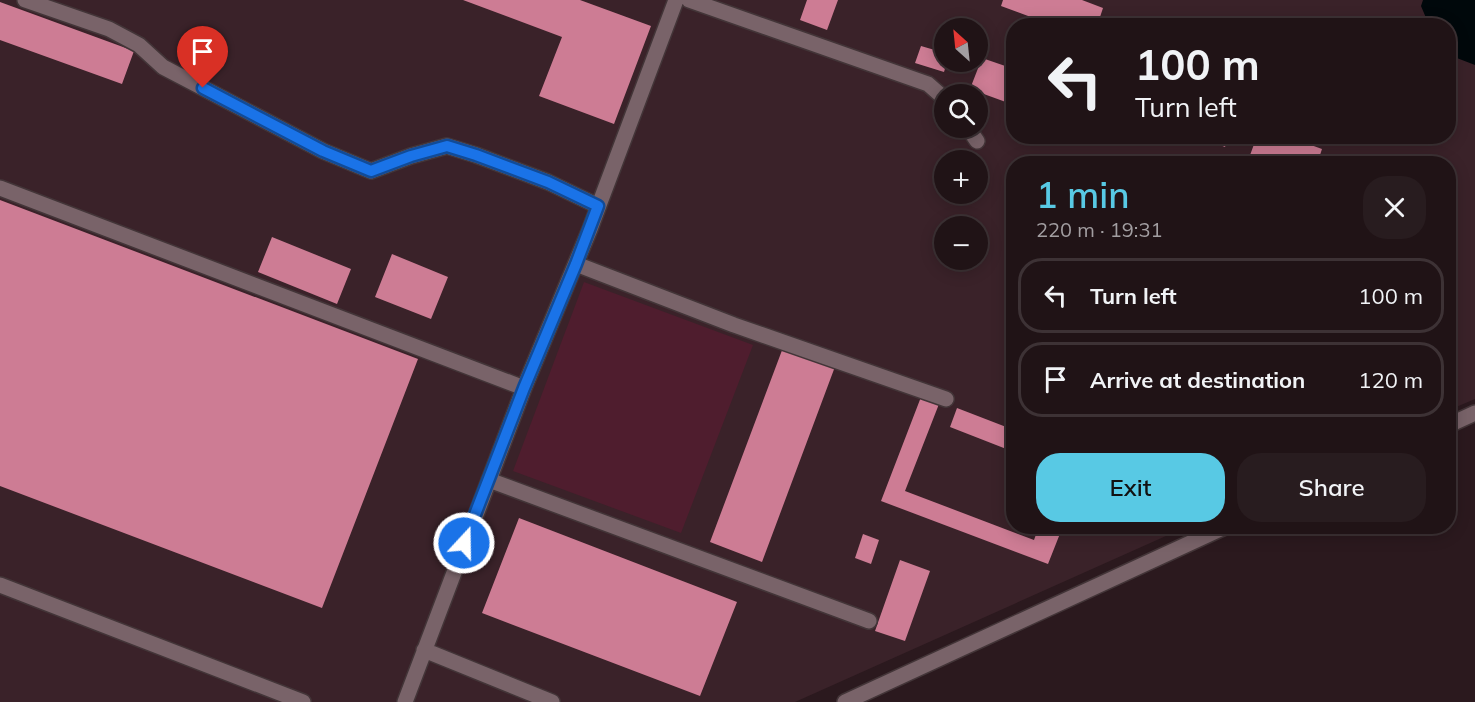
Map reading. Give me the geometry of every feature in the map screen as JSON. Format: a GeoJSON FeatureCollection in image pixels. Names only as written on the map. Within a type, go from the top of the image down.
{"type":"FeatureCollection","features":[{"type":"Feature","properties":{"kind":"lane"},"geometry":{"type":"LineString","coordinates":[[25,0],[109,29],[139,45],[163,67],[323,151],[371,171],[447,146],[548,182],[598,206]]}},
{"type":"Feature","properties":{"kind":"lane"},"geometry":{"type":"LineString","coordinates":[[405,702],[524,388],[576,264],[676,0]]}},
{"type":"Feature","properties":{"kind":"lane"},"geometry":{"type":"LineString","coordinates":[[689,0],[928,84],[934,89]]}},
{"type":"Feature","properties":{"kind":"lane"},"geometry":{"type":"LineString","coordinates":[[0,188],[524,388]]}},
{"type":"Feature","properties":{"kind":"lane"},"geometry":{"type":"LineString","coordinates":[[576,264],[734,325],[946,399]]}},
{"type":"Feature","properties":{"kind":"lane"},"geometry":{"type":"LineString","coordinates":[[1456,422],[1475,413]]}},
{"type":"Feature","properties":{"kind":"lane"},"geometry":{"type":"LineString","coordinates":[[489,480],[869,621]]}},
{"type":"Feature","properties":{"kind":"lane"},"geometry":{"type":"LineString","coordinates":[[845,702],[1210,534]]}},
{"type":"Feature","properties":{"kind":"lane"},"geometry":{"type":"LineString","coordinates":[[0,585],[303,702]]}},
{"type":"Feature","properties":{"kind":"lane"},"geometry":{"type":"LineString","coordinates":[[424,650],[552,702]]}},
{"type":"Feature","properties":{"kind":"shaded area"},"geometry":{"type":"Polygon","coordinates":[[[0,0],[1475,0],[1475,399],[1456,407],[1456,156],[1006,156],[1006,534],[1170,534],[795,702],[0,702],[0,0]]]}},
{"type":"Feature","properties":{"kind":"shaded area"},"geometry":{"type":"Polygon","coordinates":[[[1423,0],[1475,0],[1475,65],[1456,58],[1456,18],[1426,18],[1421,6],[1423,0]]]}},
{"type":"Feature","properties":{"kind":"shaded area"},"geometry":{"type":"Polygon","coordinates":[[[584,282],[753,345],[681,533],[513,471],[584,282]]]}},
{"type":"Feature","properties":{"kind":"building"},"geometry":{"type":"Polygon","coordinates":[[[463,0],[580,0],[651,26],[614,124],[539,96],[562,37],[463,0]]]}},
{"type":"Feature","properties":{"kind":"building"},"geometry":{"type":"Polygon","coordinates":[[[807,0],[838,0],[827,30],[800,20],[807,0]]]}},
{"type":"Feature","properties":{"kind":"building"},"geometry":{"type":"Polygon","coordinates":[[[1003,0],[1082,0],[1103,8],[1100,18],[1033,18],[1001,6],[1003,0]]]}},
{"type":"Feature","properties":{"kind":"building"},"geometry":{"type":"Polygon","coordinates":[[[0,2],[134,51],[122,84],[0,40],[0,2]]]}},
{"type":"Feature","properties":{"kind":"building"},"geometry":{"type":"Polygon","coordinates":[[[921,46],[934,50],[934,69],[915,63],[921,46]]]}},
{"type":"Feature","properties":{"kind":"building"},"geometry":{"type":"Polygon","coordinates":[[[988,60],[1006,66],[1006,102],[988,96],[988,84],[972,84],[977,72],[988,72],[988,60]]]}},
{"type":"Feature","properties":{"kind":"building"},"geometry":{"type":"Polygon","coordinates":[[[1254,144],[1308,144],[1322,149],[1320,156],[1250,156],[1254,144]]]}},
{"type":"Feature","properties":{"kind":"building"},"geometry":{"type":"Polygon","coordinates":[[[0,200],[418,359],[322,608],[0,486],[0,200]]]}},
{"type":"Feature","properties":{"kind":"building"},"geometry":{"type":"Polygon","coordinates":[[[272,237],[351,269],[337,304],[258,272],[272,237]]]}},
{"type":"Feature","properties":{"kind":"building"},"geometry":{"type":"Polygon","coordinates":[[[392,254],[448,277],[431,319],[375,297],[392,254]]]}},
{"type":"Feature","properties":{"kind":"building"},"geometry":{"type":"Polygon","coordinates":[[[784,345],[836,364],[762,562],[710,542],[784,345]]]}},
{"type":"Feature","properties":{"kind":"building"},"geometry":{"type":"Polygon","coordinates":[[[921,397],[939,404],[905,491],[1006,529],[1006,534],[1018,534],[1034,540],[1036,534],[1060,534],[1048,564],[881,501],[921,397]]]}},
{"type":"Feature","properties":{"kind":"building"},"geometry":{"type":"Polygon","coordinates":[[[957,408],[1006,427],[1006,449],[950,427],[957,408]]]}},
{"type":"Feature","properties":{"kind":"building"},"geometry":{"type":"Polygon","coordinates":[[[519,518],[737,602],[700,696],[482,613],[519,518]]]}},
{"type":"Feature","properties":{"kind":"building"},"geometry":{"type":"Polygon","coordinates":[[[863,534],[879,540],[871,564],[855,558],[863,534]]]}},
{"type":"Feature","properties":{"kind":"building"},"geometry":{"type":"Polygon","coordinates":[[[900,560],[930,571],[905,641],[875,631],[900,560]]]}},
{"type":"Feature","properties":{"kind":"route"},"geometry":{"type":"LineString","coordinates":[[203,88],[323,151],[371,171],[447,146],[548,182],[598,206],[464,543]]}}]}
